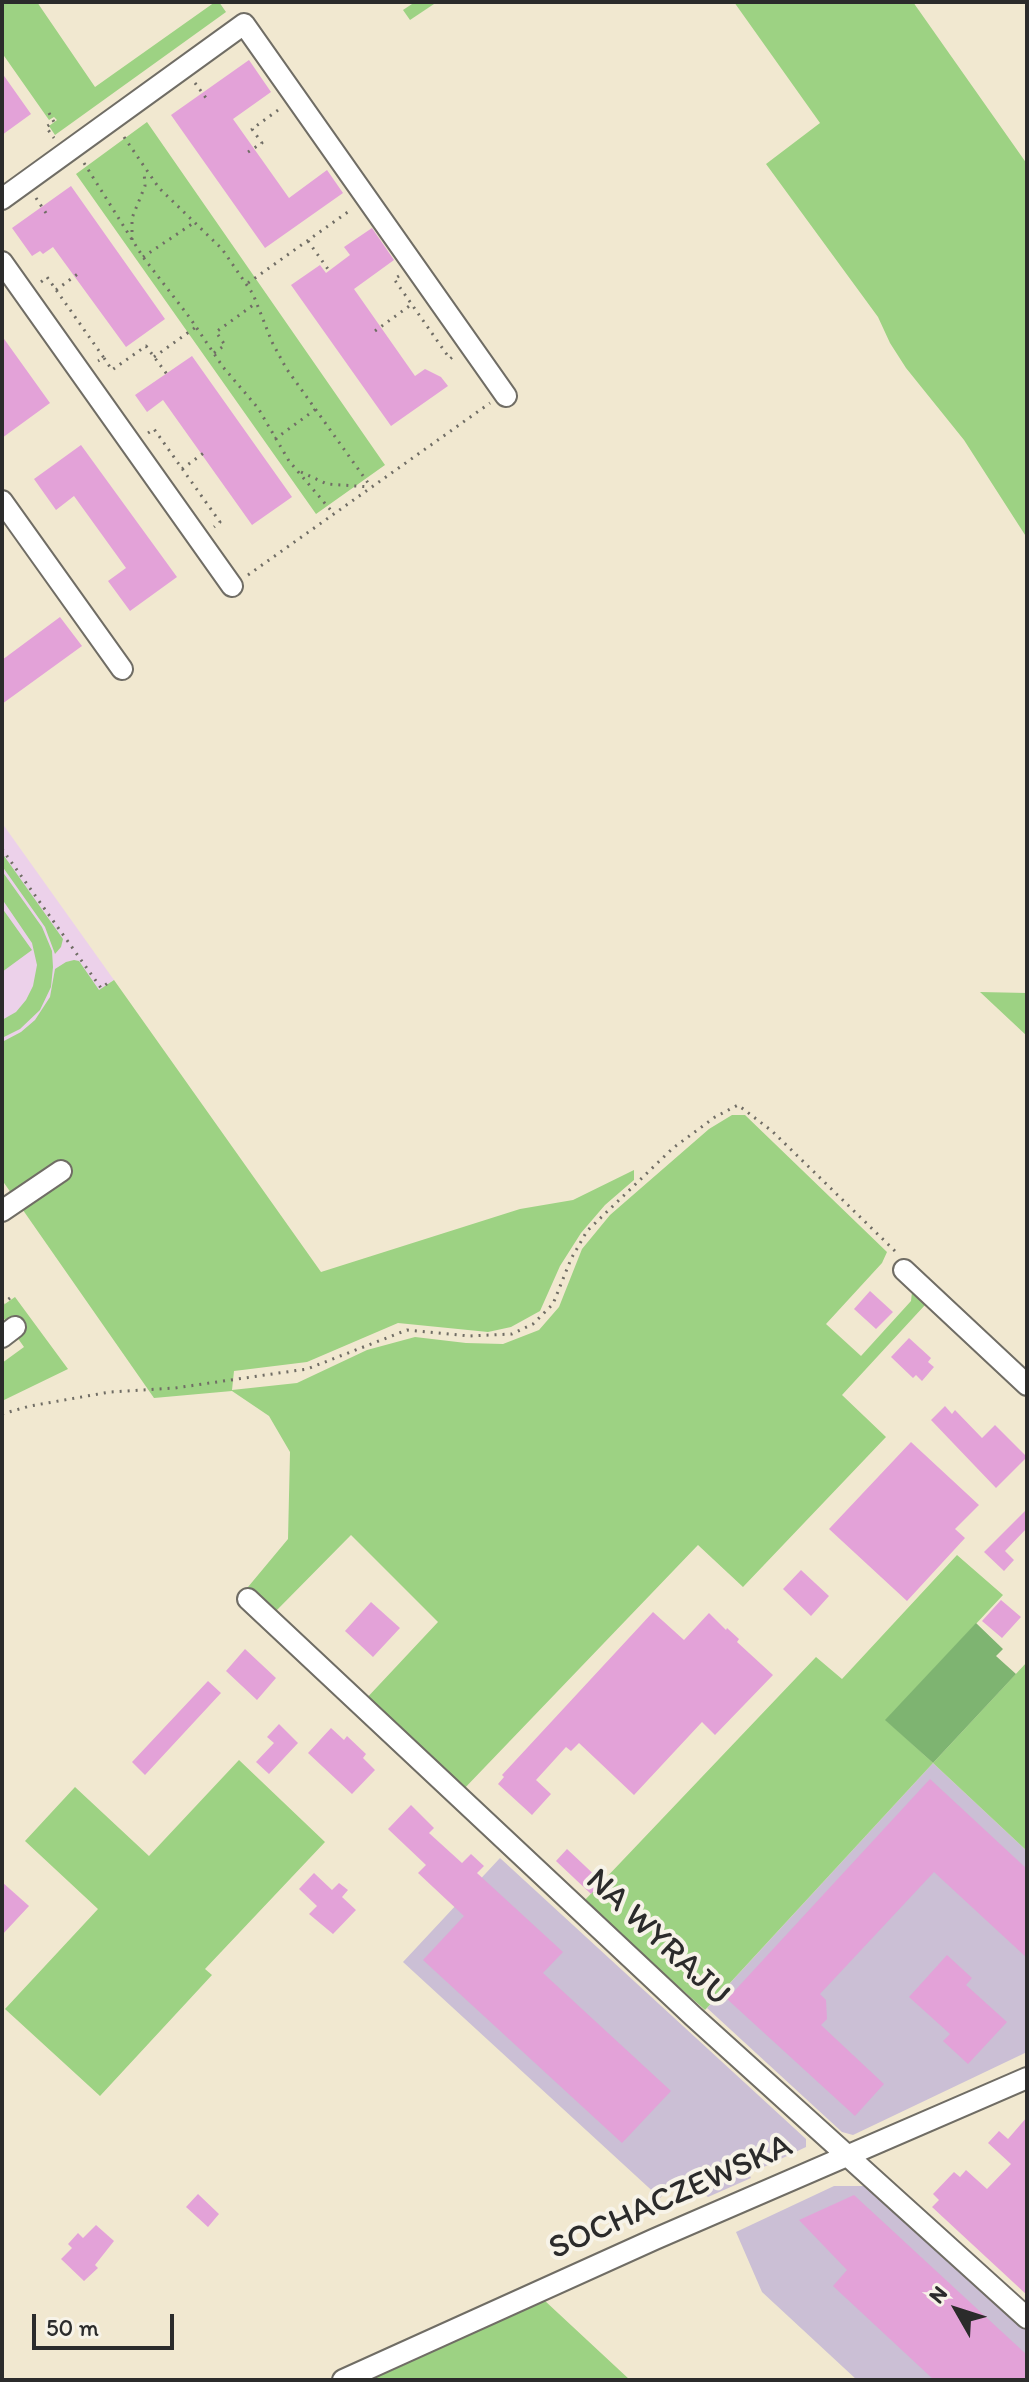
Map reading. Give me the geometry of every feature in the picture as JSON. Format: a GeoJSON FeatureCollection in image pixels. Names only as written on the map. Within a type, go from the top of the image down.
{"type":"FeatureCollection","features":[{"type":"Feature","properties":{"kind":"street"},"geometry":{"type":"LineString","coordinates":[[2,199],[244,24],[505,394]]}},
{"type":"Feature","properties":{"kind":"street"},"geometry":{"type":"LineString","coordinates":[[2,262],[232,586]]}},
{"type":"Feature","properties":{"kind":"street"},"geometry":{"type":"LineString","coordinates":[[2,501],[122,669]]}},
{"type":"Feature","properties":{"kind":"street"},"geometry":{"type":"LineString","coordinates":[[2,1211],[61,1171]]}},
{"type":"Feature","properties":{"kind":"street"},"geometry":{"type":"LineString","coordinates":[[904,1270],[1027,1385]]}},
{"type":"Feature","properties":{"kind":"street","name":"NA WYRAJU"},"geometry":{"type":"LineString","coordinates":[[248,1599],[694,2017],[1027,2318]]}},
{"type":"Feature","properties":{"kind":"street","name":"SOCHACZEWSKA"},"geometry":{"type":"LineString","coordinates":[[343,2380],[655,2239],[1027,2078]]}},
{"type":"Feature","properties":{"kind":"path"},"geometry":{"type":"LineString","coordinates":[[195,83],[209,102]]}},
{"type":"Feature","properties":{"kind":"path"},"geometry":{"type":"LineString","coordinates":[[248,152],[262,143],[252,129],[288,103]]}},
{"type":"Feature","properties":{"kind":"path"},"geometry":{"type":"LineString","coordinates":[[49,113],[54,122],[46,127],[55,139]]}},
{"type":"Feature","properties":{"kind":"path"},"geometry":{"type":"LineString","coordinates":[[122,135],[166,196],[215,241],[247,284],[279,354],[371,487]]}},
{"type":"Feature","properties":{"kind":"path"},"geometry":{"type":"LineString","coordinates":[[84,163],[143,257],[258,408],[297,471],[334,514]]}},
{"type":"Feature","properties":{"kind":"path"},"geometry":{"type":"LineString","coordinates":[[132,240],[132,218],[145,186],[143,167]]}},
{"type":"Feature","properties":{"kind":"path"},"geometry":{"type":"LineString","coordinates":[[36,198],[46,213]]}},
{"type":"Feature","properties":{"kind":"path"},"geometry":{"type":"LineString","coordinates":[[247,284],[359,204]]}},
{"type":"Feature","properties":{"kind":"path"},"geometry":{"type":"LineString","coordinates":[[143,257],[195,222]]}},
{"type":"Feature","properties":{"kind":"path"},"geometry":{"type":"LineString","coordinates":[[308,241],[330,272]]}},
{"type":"Feature","properties":{"kind":"path"},"geometry":{"type":"LineString","coordinates":[[56,290],[79,273]]}},
{"type":"Feature","properties":{"kind":"path"},"geometry":{"type":"LineString","coordinates":[[214,353],[225,345],[216,332],[257,302]]}},
{"type":"Feature","properties":{"kind":"path"},"geometry":{"type":"LineString","coordinates":[[375,331],[412,304]]}},
{"type":"Feature","properties":{"kind":"path"},"geometry":{"type":"LineString","coordinates":[[154,357],[196,327]]}},
{"type":"Feature","properties":{"kind":"path"},"geometry":{"type":"LineString","coordinates":[[104,358],[112,370],[146,346],[169,377]]}},
{"type":"Feature","properties":{"kind":"path"},"geometry":{"type":"LineString","coordinates":[[232,586],[505,394]]}},
{"type":"Feature","properties":{"kind":"path"},"geometry":{"type":"LineString","coordinates":[[275,439],[316,409]]}},
{"type":"Feature","properties":{"kind":"path"},"geometry":{"type":"LineString","coordinates":[[182,469],[205,452]]}},
{"type":"Feature","properties":{"kind":"path"},"geometry":{"type":"LineString","coordinates":[[297,471],[327,484],[371,487]]}},
{"type":"Feature","properties":{"kind":"path"},"geometry":{"type":"LineString","coordinates":[[2,849],[101,988],[108,983]]}},
{"type":"Feature","properties":{"kind":"path"},"geometry":{"type":"LineString","coordinates":[[2,1414],[110,1392],[175,1388],[307,1369],[407,1330],[469,1336],[512,1334],[533,1324],[553,1304],[571,1259],[587,1231],[673,1148],[715,1117],[738,1105],[772,1131],[898,1254],[904,1270]]}},
{"type":"Feature","properties":{"kind":"path"},"geometry":{"type":"LineString","coordinates":[[2,1296],[4,1302],[14,1295]]}},
{"type":"Feature","properties":{"kind":"shaded area"},"geometry":{"type":"Polygon","coordinates":[[[2,823],[114,980],[2,1060],[2,823]]]}},
{"type":"Feature","properties":{"kind":"shaded area"},"geometry":{"type":"Polygon","coordinates":[[[933,1763],[1027,1851],[1027,2052],[853,2135],[842,2132],[707,2008],[933,1763]]]}},
{"type":"Feature","properties":{"kind":"shaded area"},"geometry":{"type":"Polygon","coordinates":[[[500,1858],[806,2139],[806,2147],[749,2174],[751,2178],[708,2197],[679,2176],[660,2198],[403,1962],[500,1858]]]}},
{"type":"Feature","properties":{"kind":"shaded area"},"geometry":{"type":"Polygon","coordinates":[[[834,2186],[875,2186],[1027,2326],[1027,2380],[857,2380],[762,2292],[736,2232],[834,2186]]]}},
{"type":"Feature","properties":{"kind":"green space"},"geometry":{"type":"Polygon","coordinates":[[[2,2],[37,2],[95,87],[215,2],[219,2],[226,12],[55,135],[49,126],[57,120],[54,117],[49,120],[2,53],[2,2]]]}},
{"type":"Feature","properties":{"kind":"green space"},"geometry":{"type":"Polygon","coordinates":[[[415,2],[437,2],[410,20],[403,10],[415,2]]]}},
{"type":"Feature","properties":{"kind":"green space"},"geometry":{"type":"Polygon","coordinates":[[[734,2],[913,2],[1027,164],[1027,538],[964,440],[906,368],[878,317],[766,164],[820,123],[734,2]]]}},
{"type":"Feature","properties":{"kind":"green space"},"geometry":{"type":"Polygon","coordinates":[[[147,122],[385,465],[316,514],[76,174],[147,122]]]}},
{"type":"Feature","properties":{"kind":"green space"},"geometry":{"type":"Polygon","coordinates":[[[2,853],[63,939],[55,954],[45,927],[2,866],[2,853]]]}},
{"type":"Feature","properties":{"kind":"green space"},"geometry":{"type":"Polygon","coordinates":[[[2,871],[42,927],[52,951],[53,967],[51,987],[40,1010],[20,1029],[2,1038],[2,1020],[16,1012],[26,1000],[33,986],[37,965],[32,943],[2,899],[2,871]]]}},
{"type":"Feature","properties":{"kind":"green space"},"geometry":{"type":"Polygon","coordinates":[[[2,908],[32,950],[2,972],[2,908]]]}},
{"type":"Feature","properties":{"kind":"green space"},"geometry":{"type":"Polygon","coordinates":[[[74,960],[79,961],[99,990],[114,980],[321,1272],[520,1209],[573,1200],[634,1170],[634,1180],[605,1205],[581,1233],[560,1266],[540,1311],[511,1327],[488,1332],[398,1323],[307,1362],[234,1371],[232,1390],[297,1383],[367,1350],[415,1337],[503,1344],[539,1330],[559,1307],[582,1249],[610,1215],[709,1129],[732,1115],[745,1115],[887,1252],[882,1263],[826,1324],[861,1356],[911,1301],[912,1292],[925,1305],[842,1395],[886,1437],[743,1587],[698,1545],[461,1792],[364,1701],[438,1622],[351,1535],[275,1612],[248,1587],[288,1539],[290,1452],[269,1416],[232,1391],[154,1398],[2,1180],[2,1042],[35,1020],[50,997],[55,969],[74,960]]]}},
{"type":"Feature","properties":{"kind":"green space"},"geometry":{"type":"Polygon","coordinates":[[[980,992],[1027,993],[1027,1036],[980,992]]]}},
{"type":"Feature","properties":{"kind":"green space"},"geometry":{"type":"Polygon","coordinates":[[[15,1297],[68,1369],[2,1401],[2,1363],[24,1347],[2,1316],[2,1306],[15,1297]]]}},
{"type":"Feature","properties":{"kind":"green space"},"geometry":{"type":"Polygon","coordinates":[[[957,1555],[1003,1595],[886,1720],[933,1763],[705,2010],[583,1902],[816,1657],[842,1679],[957,1555]]]}},
{"type":"Feature","properties":{"kind":"green space"},"geometry":{"type":"Polygon","coordinates":[[[976,1623],[1003,1649],[996,1656],[1016,1674],[933,1763],[885,1720],[976,1623]]]}},
{"type":"Feature","properties":{"kind":"green space"},"geometry":{"type":"Polygon","coordinates":[[[1027,1662],[1027,1851],[933,1763],[1027,1662]]]}},
{"type":"Feature","properties":{"kind":"green space"},"geometry":{"type":"Polygon","coordinates":[[[239,1760],[325,1842],[205,1969],[212,1975],[100,2096],[5,2009],[98,1909],[25,1841],[75,1787],[149,1856],[239,1760]]]}},
{"type":"Feature","properties":{"kind":"green space"},"geometry":{"type":"Polygon","coordinates":[[[544,2300],[630,2380],[369,2380],[395,2369],[544,2300]]]}},
{"type":"Feature","properties":{"kind":"building"},"geometry":{"type":"Polygon","coordinates":[[[249,60],[271,92],[233,119],[289,198],[327,170],[343,193],[265,248],[171,115],[249,60]]]}},
{"type":"Feature","properties":{"kind":"building"},"geometry":{"type":"Polygon","coordinates":[[[2,73],[31,114],[2,135],[2,73]]]}},
{"type":"Feature","properties":{"kind":"building"},"geometry":{"type":"Polygon","coordinates":[[[71,186],[165,319],[126,347],[53,247],[43,254],[40,251],[32,256],[12,228],[71,186]]]}},
{"type":"Feature","properties":{"kind":"building"},"geometry":{"type":"Polygon","coordinates":[[[372,228],[394,260],[354,289],[415,376],[425,369],[441,377],[448,386],[391,426],[291,285],[320,265],[326,273],[350,255],[344,247],[372,228]]]}},
{"type":"Feature","properties":{"kind":"building"},"geometry":{"type":"Polygon","coordinates":[[[2,336],[50,403],[2,438],[2,336]]]}},
{"type":"Feature","properties":{"kind":"building"},"geometry":{"type":"Polygon","coordinates":[[[192,356],[292,497],[252,525],[163,400],[147,412],[135,395],[192,356]]]}},
{"type":"Feature","properties":{"kind":"building"},"geometry":{"type":"Polygon","coordinates":[[[81,445],[177,577],[130,611],[108,581],[126,568],[74,496],[56,510],[34,479],[81,445]]]}},
{"type":"Feature","properties":{"kind":"building"},"geometry":{"type":"Polygon","coordinates":[[[60,617],[82,646],[2,704],[2,660],[60,617]]]}},
{"type":"Feature","properties":{"kind":"building"},"geometry":{"type":"Polygon","coordinates":[[[870,1291],[893,1312],[876,1329],[854,1309],[870,1291]]]}},
{"type":"Feature","properties":{"kind":"building"},"geometry":{"type":"Polygon","coordinates":[[[909,1338],[931,1358],[928,1362],[934,1367],[922,1381],[916,1375],[913,1378],[891,1357],[909,1338]]]}},
{"type":"Feature","properties":{"kind":"building"},"geometry":{"type":"Polygon","coordinates":[[[945,1406],[952,1414],[955,1410],[982,1438],[995,1425],[1027,1457],[996,1488],[931,1420],[945,1406]]]}},
{"type":"Feature","properties":{"kind":"building"},"geometry":{"type":"Polygon","coordinates":[[[911,1442],[979,1505],[955,1529],[965,1538],[907,1601],[829,1529],[911,1442]]]}},
{"type":"Feature","properties":{"kind":"building"},"geometry":{"type":"Polygon","coordinates":[[[1025,1511],[1027,1528],[1005,1551],[1014,1560],[1004,1571],[984,1552],[1025,1511]]]}},
{"type":"Feature","properties":{"kind":"building"},"geometry":{"type":"Polygon","coordinates":[[[801,1570],[829,1596],[811,1616],[783,1589],[801,1570]]]}},
{"type":"Feature","properties":{"kind":"building"},"geometry":{"type":"Polygon","coordinates":[[[1001,1600],[1021,1617],[1002,1638],[982,1621],[1001,1600]]]}},
{"type":"Feature","properties":{"kind":"building"},"geometry":{"type":"Polygon","coordinates":[[[371,1602],[400,1628],[373,1657],[345,1631],[371,1602]]]}},
{"type":"Feature","properties":{"kind":"building"},"geometry":{"type":"Polygon","coordinates":[[[653,1612],[684,1640],[709,1613],[773,1675],[715,1735],[702,1722],[634,1795],[579,1743],[571,1751],[566,1747],[536,1780],[551,1794],[532,1815],[498,1784],[504,1777],[502,1775],[653,1612]]]}},
{"type":"Feature","properties":{"kind":"building"},"geometry":{"type":"Polygon","coordinates":[[[245,1649],[276,1678],[257,1700],[226,1671],[245,1649]]]}},
{"type":"Feature","properties":{"kind":"building"},"geometry":{"type":"Polygon","coordinates":[[[208,1681],[221,1693],[145,1775],[132,1762],[208,1681]]]}},
{"type":"Feature","properties":{"kind":"building"},"geometry":{"type":"Polygon","coordinates":[[[279,1724],[298,1743],[269,1774],[256,1762],[274,1743],[267,1737],[279,1724]]]}},
{"type":"Feature","properties":{"kind":"building"},"geometry":{"type":"Polygon","coordinates":[[[331,1728],[344,1740],[347,1736],[366,1754],[363,1758],[375,1770],[352,1794],[308,1753],[331,1728]]]}},
{"type":"Feature","properties":{"kind":"building"},"geometry":{"type":"Polygon","coordinates":[[[930,1779],[1027,1869],[1027,1958],[934,1872],[820,1994],[826,2000],[827,2019],[821,2025],[884,2084],[855,2116],[727,1999],[930,1779]]]}},
{"type":"Feature","properties":{"kind":"building"},"geometry":{"type":"Polygon","coordinates":[[[411,1805],[434,1828],[429,1833],[462,1863],[471,1854],[484,1866],[477,1873],[563,1952],[543,1973],[671,2091],[622,2143],[423,1960],[464,1916],[418,1873],[426,1865],[388,1829],[411,1805]]]}},
{"type":"Feature","properties":{"kind":"building"},"geometry":{"type":"Polygon","coordinates":[[[567,1849],[602,1882],[591,1894],[556,1861],[567,1849]]]}},
{"type":"Feature","properties":{"kind":"building"},"geometry":{"type":"Polygon","coordinates":[[[314,1873],[332,1890],[339,1883],[348,1890],[342,1897],[356,1910],[333,1934],[309,1914],[317,1906],[299,1889],[314,1873]]]}},
{"type":"Feature","properties":{"kind":"building"},"geometry":{"type":"Polygon","coordinates":[[[2,1882],[29,1906],[2,1935],[2,1882]]]}},
{"type":"Feature","properties":{"kind":"building"},"geometry":{"type":"Polygon","coordinates":[[[947,1955],[972,1978],[966,1985],[1007,2022],[968,2064],[943,2041],[950,2034],[909,1997],[947,1955]]]}},
{"type":"Feature","properties":{"kind":"building"},"geometry":{"type":"Polygon","coordinates":[[[1027,2117],[1027,2295],[932,2207],[939,2200],[933,2194],[954,2172],[960,2177],[966,2170],[987,2189],[1011,2164],[988,2143],[999,2131],[1008,2139],[1027,2117]]]}},
{"type":"Feature","properties":{"kind":"building"},"geometry":{"type":"Polygon","coordinates":[[[198,2194],[219,2214],[208,2227],[186,2207],[198,2194]]]}},
{"type":"Feature","properties":{"kind":"building"},"geometry":{"type":"Polygon","coordinates":[[[854,2195],[1027,2355],[1027,2380],[934,2380],[833,2286],[847,2270],[799,2220],[854,2195]]]}},
{"type":"Feature","properties":{"kind":"building"},"geometry":{"type":"Polygon","coordinates":[[[96,2225],[114,2241],[95,2265],[98,2268],[84,2281],[61,2259],[72,2248],[68,2244],[78,2233],[83,2238],[96,2225]]]}}]}
